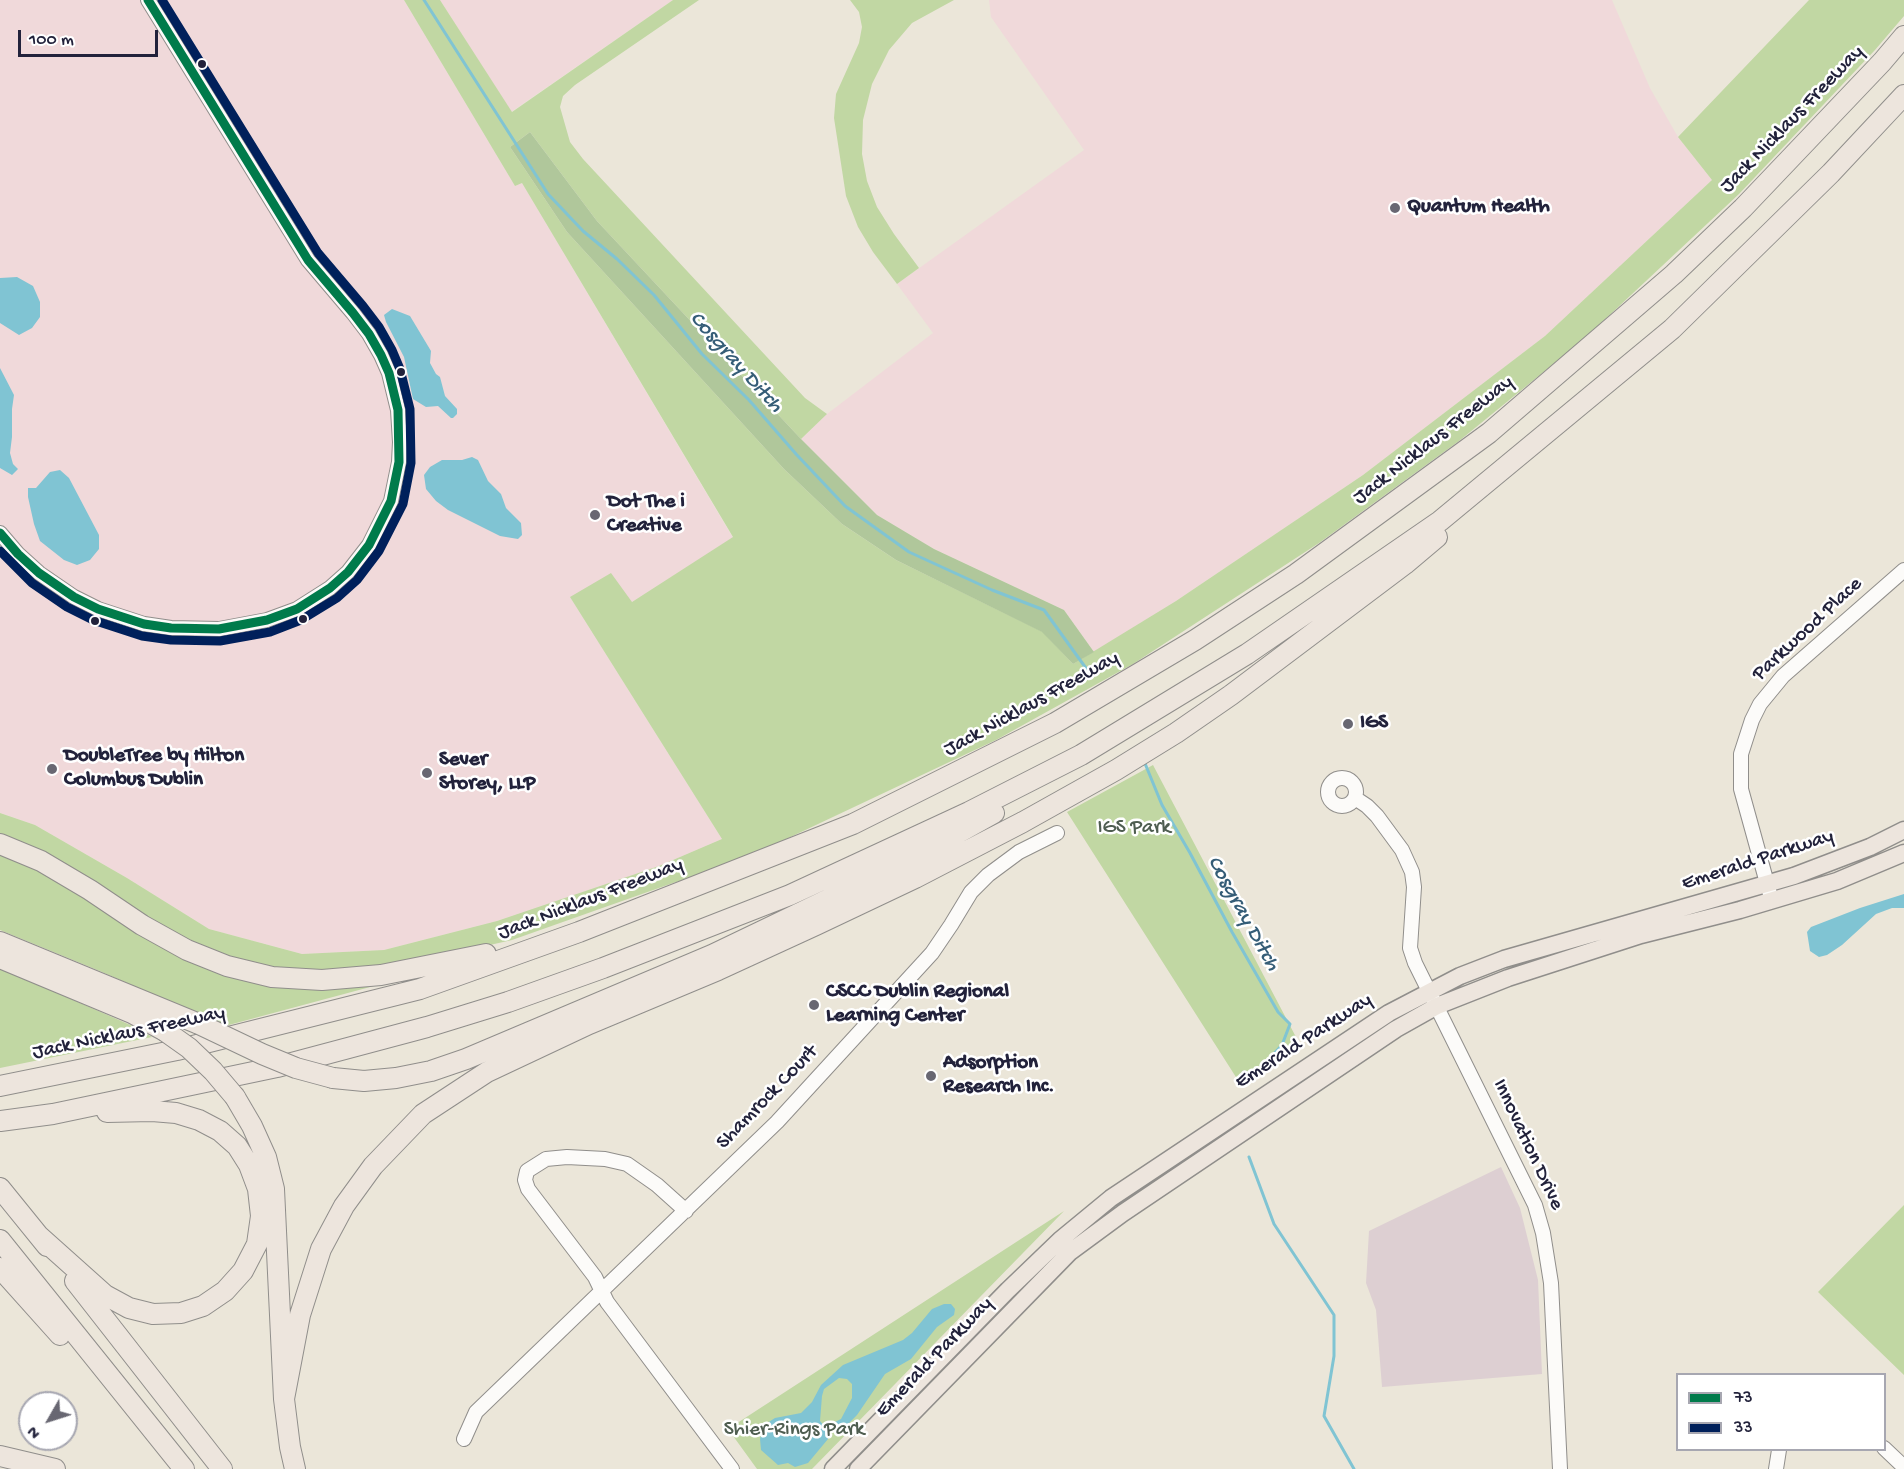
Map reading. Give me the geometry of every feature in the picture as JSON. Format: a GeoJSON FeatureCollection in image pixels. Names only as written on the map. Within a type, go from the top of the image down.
{"type":"FeatureCollection","features":[{"type":"Feature","properties":{"kind":"highway","name":"Jack Nicklaus Freeway"},"geometry":{"type":"LineString","coordinates":[[0,1086],[177,1050],[420,989],[599,924],[854,824],[1055,723],[1185,645],[1296,574],[1489,433],[1674,274],[1743,208],[1904,36]]}},
{"type":"Feature","properties":{"kind":"highway"},"geometry":{"type":"LineString","coordinates":[[284,1399],[300,1316],[321,1249],[344,1206],[373,1166],[423,1114],[488,1072],[590,1024],[787,939],[915,878],[1116,770],[1176,733],[1287,654],[1405,564],[1532,458],[1672,329],[1831,173],[1904,95]]}},
{"type":"Feature","properties":{"kind":"highway"},"geometry":{"type":"LineString","coordinates":[[0,1121],[53,1114],[277,1067],[361,1046],[508,1002],[603,968],[800,890],[969,812],[1081,754],[1248,654],[1440,521],[1672,329]]}},
{"type":"Feature","properties":{"kind":"highway"},"geometry":{"type":"LineString","coordinates":[[0,942],[199,1024],[297,1068],[333,1078],[364,1081],[431,1071],[466,1059],[712,955],[916,856],[1068,768],[1148,715]]}},
{"type":"Feature","properties":{"kind":"highway"},"geometry":{"type":"LineString","coordinates":[[0,844],[41,861],[142,925],[187,950],[227,966],[272,976],[322,980],[381,975],[472,957],[599,924]]}},
{"type":"Feature","properties":{"kind":"highway"},"geometry":{"type":"LineString","coordinates":[[0,958],[132,1012],[165,1031],[189,1048],[213,1071],[235,1097],[252,1125],[266,1157],[274,1190],[284,1399],[295,1469]]}},
{"type":"Feature","properties":{"kind":"highway"},"geometry":{"type":"LineString","coordinates":[[39,1236],[105,1295],[129,1308],[153,1314],[181,1313],[203,1306],[225,1291],[243,1271],[257,1244],[261,1216],[258,1189],[249,1164],[237,1146],[220,1131],[199,1120],[176,1113],[152,1111],[53,1114]]}},
{"type":"Feature","properties":{"kind":"highway"},"geometry":{"type":"LineString","coordinates":[[0,1188],[222,1469]]}},
{"type":"Feature","properties":{"kind":"highway"},"geometry":{"type":"LineString","coordinates":[[0,1240],[184,1469]]}},
{"type":"Feature","properties":{"kind":"highway"},"geometry":{"type":"LineString","coordinates":[[0,1268],[178,1469]]}},
{"type":"Feature","properties":{"kind":"highway"},"geometry":{"type":"LineString","coordinates":[[0,1456],[55,1469]]}},
{"type":"Feature","properties":{"kind":"main road","name":"Emerald Parkway"},"geometry":{"type":"LineString","coordinates":[[858,1469],[1070,1252],[1228,1141],[1396,1029],[1460,976],[1514,956],[1767,885],[1870,847],[1904,830]]}},
{"type":"Feature","properties":{"kind":"main road","name":"Emerald Parkway"},"geometry":{"type":"LineString","coordinates":[[833,1469],[1060,1240],[1112,1198],[1389,1013],[1433,999],[1464,994],[1641,935],[1772,901],[1838,881],[1904,853]]}},
{"type":"Feature","properties":{"kind":"street"},"geometry":{"type":"LineString","coordinates":[[0,533],[39,573],[74,597],[98,609],[144,624],[171,628],[219,629],[267,621],[310,602],[339,581],[354,565],[377,531],[391,501],[399,462],[400,442],[398,410],[389,373],[369,334],[308,260],[148,0]]}},
{"type":"Feature","properties":{"kind":"street","name":"Parkwood Place"},"geometry":{"type":"LineString","coordinates":[[1772,901],[1741,789],[1741,754],[1752,720],[1760,704],[1783,676],[1904,570]]}},
{"type":"Feature","properties":{"kind":"street","name":"Innovation Drive"},"geometry":{"type":"LineString","coordinates":[[1354,798],[1377,816],[1402,850],[1412,872],[1414,887],[1410,948],[1415,963],[1521,1173],[1544,1233],[1555,1332],[1560,1469]]}},
{"type":"Feature","properties":{"kind":"street","name":"Shamrock Court"},"geometry":{"type":"LineString","coordinates":[[464,1439],[476,1412],[777,1122],[924,962],[938,945],[971,892],[988,874],[1019,852],[1058,833]]}},
{"type":"Feature","properties":{"kind":"street"},"geometry":{"type":"LineString","coordinates":[[686,1210],[657,1185],[627,1164],[605,1159],[567,1157],[546,1159],[527,1171],[525,1180],[528,1189],[595,1277],[607,1302],[732,1469]]}},
{"type":"Feature","properties":{"kind":"street"},"geometry":{"type":"LineString","coordinates":[[1886,1450],[1904,1467]]}},
{"type":"Feature","properties":{"kind":"street"},"geometry":{"type":"LineString","coordinates":[[1776,1469],[1779,1451]]}},
{"type":"Feature","properties":{"kind":"shaded area"},"geometry":{"type":"Polygon","coordinates":[[[0,0],[404,0],[515,186],[522,183],[733,538],[632,602],[570,597],[722,839],[659,866],[497,921],[384,950],[302,954],[209,929],[35,825],[0,813],[0,0]]]}},
{"type":"Feature","properties":{"kind":"shaded area"},"geometry":{"type":"Polygon","coordinates":[[[440,0],[673,0],[511,112],[440,0]]]}},
{"type":"Feature","properties":{"kind":"shaded area"},"geometry":{"type":"Polygon","coordinates":[[[989,0],[1612,0],[1650,88],[1678,137],[1712,180],[1545,336],[1363,475],[1176,601],[1094,652],[1064,610],[934,549],[877,515],[801,439],[827,414],[933,333],[897,284],[1084,150],[991,17],[989,0]]]}},
{"type":"Feature","properties":{"kind":"shaded area"},"geometry":{"type":"Polygon","coordinates":[[[1501,1167],[1520,1208],[1538,1280],[1542,1374],[1382,1387],[1376,1310],[1366,1283],[1369,1231],[1501,1167]]]}},
{"type":"Feature","properties":{"kind":"green space"},"geometry":{"type":"Polygon","coordinates":[[[404,0],[440,0],[512,112],[673,0],[699,0],[575,85],[563,96],[560,107],[570,142],[583,159],[805,398],[827,414],[801,439],[597,221],[530,132],[510,147],[567,232],[784,469],[842,524],[896,560],[1043,632],[1073,664],[1176,601],[1363,475],[1545,336],[1712,180],[1678,137],[1809,0],[1904,0],[1904,16],[1875,50],[1739,194],[1584,339],[1459,441],[1319,543],[1133,664],[996,740],[727,867],[673,883],[512,940],[392,967],[304,973],[265,969],[211,954],[0,840],[0,813],[35,825],[209,929],[302,954],[384,950],[497,921],[659,866],[722,839],[570,597],[611,573],[632,602],[733,537],[522,183],[515,186],[404,0]]]}},
{"type":"Feature","properties":{"kind":"green space"},"geometry":{"type":"Polygon","coordinates":[[[850,0],[954,0],[912,23],[889,50],[872,84],[863,120],[862,154],[867,181],[877,207],[919,268],[897,284],[858,227],[846,196],[834,118],[836,94],[859,43],[862,27],[859,12],[850,0]]]}},
{"type":"Feature","properties":{"kind":"green space"},"geometry":{"type":"Polygon","coordinates":[[[530,132],[597,221],[801,439],[877,515],[934,549],[1064,610],[1094,652],[1073,664],[1042,632],[896,560],[842,524],[784,469],[567,232],[510,147],[530,132]]]}},
{"type":"Feature","properties":{"kind":"green space","name":"IGS Park"},"geometry":{"type":"Polygon","coordinates":[[[1153,765],[1297,1039],[1241,1085],[1067,812],[1153,765]]]}},
{"type":"Feature","properties":{"kind":"green space"},"geometry":{"type":"Polygon","coordinates":[[[0,852],[46,872],[198,962],[385,983],[225,1026],[0,930],[0,852]]]}},
{"type":"Feature","properties":{"kind":"green space"},"geometry":{"type":"Polygon","coordinates":[[[0,968],[135,1027],[152,1037],[0,1068],[0,968]]]}},
{"type":"Feature","properties":{"kind":"green space"},"geometry":{"type":"Polygon","coordinates":[[[1904,1205],[1904,1375],[1818,1292],[1904,1205]]]}},
{"type":"Feature","properties":{"kind":"green space","name":"Shier-Rings Park"},"geometry":{"type":"Polygon","coordinates":[[[1064,1211],[812,1469],[757,1469],[728,1429],[1064,1211]]]}},
{"type":"Feature","properties":{"kind":"water"},"geometry":{"type":"Polygon","coordinates":[[[17,277],[33,286],[40,302],[40,317],[32,328],[19,335],[0,323],[0,278],[17,277]]]}},
{"type":"Feature","properties":{"kind":"water"},"geometry":{"type":"Polygon","coordinates":[[[392,309],[410,316],[431,351],[430,363],[440,377],[445,396],[457,409],[457,414],[453,418],[438,406],[426,407],[413,399],[404,357],[384,315],[392,309]]]}},
{"type":"Feature","properties":{"kind":"water"},"geometry":{"type":"Polygon","coordinates":[[[0,368],[14,395],[10,453],[13,464],[18,469],[12,475],[0,468],[0,368]]]}},
{"type":"Feature","properties":{"kind":"water"},"geometry":{"type":"Polygon","coordinates":[[[472,457],[478,460],[488,481],[501,494],[506,508],[521,523],[522,535],[518,539],[500,536],[448,510],[426,489],[424,475],[430,467],[442,460],[462,460],[472,457]]]}},
{"type":"Feature","properties":{"kind":"water"},"geometry":{"type":"Polygon","coordinates":[[[60,470],[69,478],[99,535],[99,549],[90,560],[77,565],[64,560],[40,541],[28,497],[28,488],[36,488],[50,472],[60,470]]]}},
{"type":"Feature","properties":{"kind":"water"},"geometry":{"type":"Polygon","coordinates":[[[1904,894],[1904,908],[1892,908],[1876,914],[1842,945],[1827,955],[1819,957],[1810,951],[1807,932],[1811,927],[1904,894]]]}},
{"type":"Feature","properties":{"kind":"water"},"geometry":{"type":"Polygon","coordinates":[[[951,1304],[955,1309],[954,1315],[937,1327],[911,1359],[885,1374],[857,1415],[848,1424],[828,1432],[828,1439],[808,1463],[795,1467],[788,1463],[778,1465],[761,1450],[760,1439],[764,1425],[775,1418],[801,1413],[812,1402],[821,1385],[843,1365],[903,1340],[932,1309],[951,1304]],[[839,1378],[824,1389],[820,1421],[825,1427],[841,1419],[852,1398],[852,1384],[847,1379],[839,1378]]]}},
{"type":"Feature","properties":{"kind":"waterway","name":"Cosgray Ditch"},"geometry":{"type":"LineString","coordinates":[[424,0],[548,194],[583,231],[617,259],[654,295],[702,354],[749,400],[845,506],[909,552],[992,590],[1044,610],[1088,671]]}},
{"type":"Feature","properties":{"kind":"waterway","name":"Cosgray Ditch"},"geometry":{"type":"LineString","coordinates":[[1144,761],[1162,805],[1232,932],[1278,1012],[1290,1024],[1282,1045],[1256,1073]]}},
{"type":"Feature","properties":{"kind":"waterway","name":"Cosgray Ditch"},"geometry":{"type":"LineString","coordinates":[[1249,1157],[1274,1224],[1334,1315],[1334,1356],[1324,1416],[1354,1469]]}},
{"type":"Feature","properties":{"kind":"transit line","name":"73"},"geometry":{"type":"LineString","coordinates":[[0,533],[39,573],[74,597],[98,609],[144,624],[171,628],[219,629],[267,620],[297,609],[330,588],[348,572],[369,545],[391,501],[399,462],[398,410],[389,373],[381,355],[353,313],[308,260],[148,0]]}},
{"type":"Feature","properties":{"kind":"transit line","name":"33"},"geometry":{"type":"LineString","coordinates":[[0,551],[32,583],[67,607],[93,620],[142,636],[171,640],[220,641],[270,632],[301,620],[337,598],[357,580],[379,551],[403,504],[411,463],[410,409],[400,369],[392,350],[379,327],[363,306],[318,253],[162,0]]}},
{"type":"Feature","properties":{"kind":"place","name":"Quantum Health"},"geometry":{"type":"Point","coordinates":[1395,208]}},
{"type":"Feature","properties":{"kind":"place","name":"Dot The i Creative"},"geometry":{"type":"Point","coordinates":[595,515]}},
{"type":"Feature","properties":{"kind":"place","name":"IGS"},"geometry":{"type":"Point","coordinates":[1348,724]}},
{"type":"Feature","properties":{"kind":"place","name":"DoubleTree by Hilton Columbus Dublin"},"geometry":{"type":"Point","coordinates":[52,769]}},
{"type":"Feature","properties":{"kind":"place","name":"Sever Storey, LLP"},"geometry":{"type":"Point","coordinates":[427,773]}},
{"type":"Feature","properties":{"kind":"place","name":"CSCC Dublin Regional Learning Center"},"geometry":{"type":"Point","coordinates":[814,1005]}},
{"type":"Feature","properties":{"kind":"place","name":"Adsorption Research Inc."},"geometry":{"type":"Point","coordinates":[931,1076]}}]}
